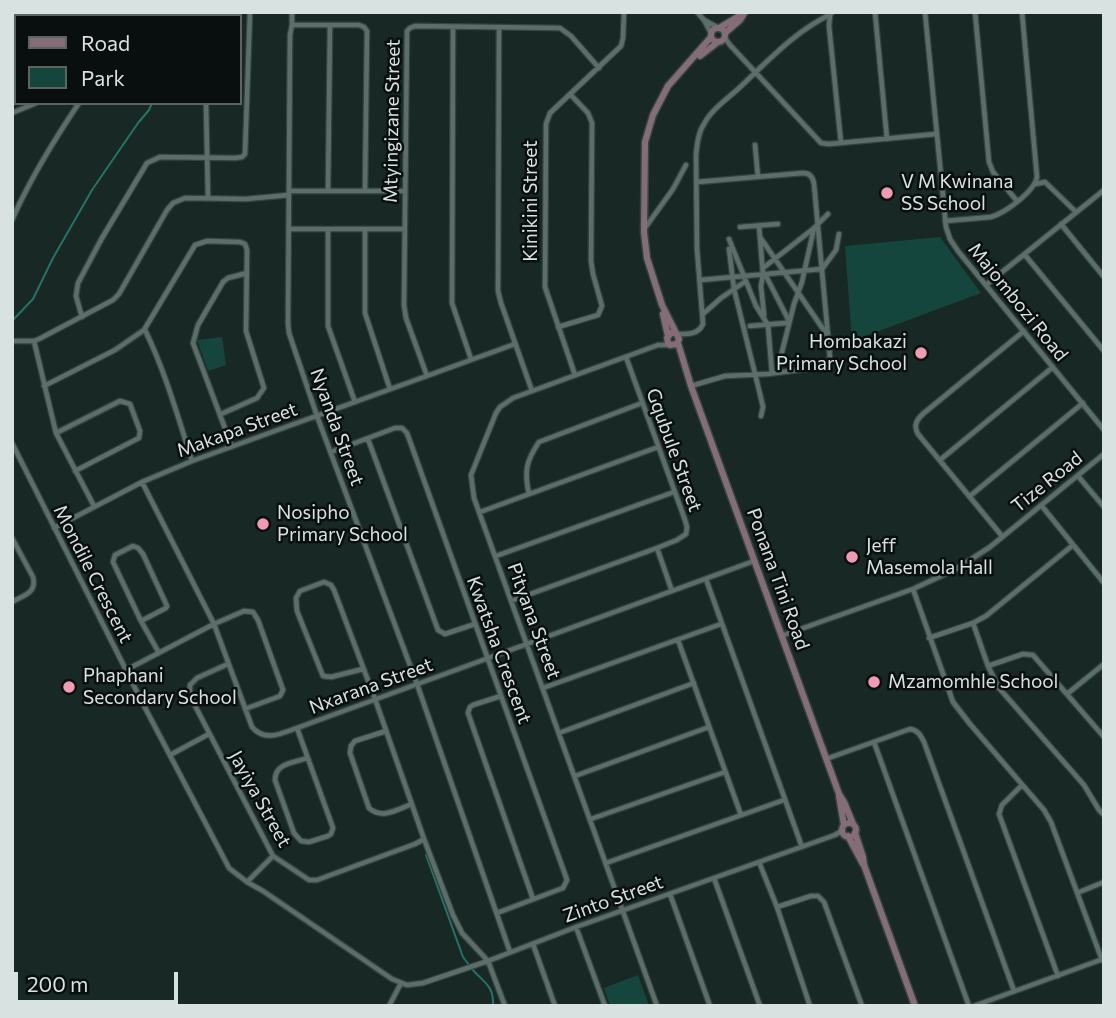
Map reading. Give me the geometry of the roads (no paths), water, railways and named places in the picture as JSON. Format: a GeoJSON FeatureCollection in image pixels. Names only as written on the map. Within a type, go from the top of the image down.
{"type":"FeatureCollection","features":[{"type":"Feature","properties":{"kind":"street"},"geometry":{"type":"LineString","coordinates":[[82,317],[75,293],[78,283],[144,167],[151,160],[160,157],[238,158],[245,154],[250,12]]}},
{"type":"Feature","properties":{"kind":"street","name":"Nyanda Street"},"geometry":{"type":"LineString","coordinates":[[292,12],[288,328],[317,416],[417,684],[510,952]]}},
{"type":"Feature","properties":{"kind":"street","name":"Kinikini Street"},"geometry":{"type":"LineString","coordinates":[[575,375],[547,294],[545,279],[546,120],[550,113],[622,44],[624,12]]}},
{"type":"Feature","properties":{"kind":"street"},"geometry":{"type":"LineString","coordinates":[[697,12],[718,37],[730,45],[818,140],[825,144],[936,134]]}},
{"type":"Feature","properties":{"kind":"street","name":"Ponana Tini Road"},"geometry":{"type":"LineString","coordinates":[[718,37],[713,29],[744,12]]}},
{"type":"Feature","properties":{"kind":"street","name":"Ponana Tini Road"},"geometry":{"type":"LineString","coordinates":[[744,12],[740,20],[718,37],[668,86],[657,106],[648,131],[644,163],[644,230],[647,258],[839,794],[847,832],[863,857],[915,1006]]}},
{"type":"Feature","properties":{"kind":"street"},"geometry":{"type":"LineString","coordinates":[[874,12],[887,139]]}},
{"type":"Feature","properties":{"kind":"street","name":"Majombozi Road"},"geometry":{"type":"LineString","coordinates":[[925,12],[947,233],[953,244],[1104,429]]}},
{"type":"Feature","properties":{"kind":"street"},"geometry":{"type":"LineString","coordinates":[[975,12],[989,162],[993,172],[1017,201]]}},
{"type":"Feature","properties":{"kind":"street"},"geometry":{"type":"LineString","coordinates":[[1022,12],[1036,169],[1035,184]]}},
{"type":"Feature","properties":{"kind":"street"},"geometry":{"type":"LineString","coordinates":[[832,13],[829,26],[841,143]]}},
{"type":"Feature","properties":{"kind":"street"},"geometry":{"type":"LineString","coordinates":[[677,338],[701,329],[703,324],[696,240],[696,155],[703,124],[787,42],[832,13]]}},
{"type":"Feature","properties":{"kind":"street"},"geometry":{"type":"LineString","coordinates":[[704,20],[718,27]]}},
{"type":"Feature","properties":{"kind":"street"},"geometry":{"type":"LineString","coordinates":[[292,25],[359,25],[367,31],[365,190]]}},
{"type":"Feature","properties":{"kind":"street"},"geometry":{"type":"LineString","coordinates":[[328,190],[330,25]]}},
{"type":"Feature","properties":{"kind":"street","name":"Mtyingizane Street"},"geometry":{"type":"LineString","coordinates":[[427,376],[404,309],[408,29],[415,26],[560,28],[571,36],[599,68]]}},
{"type":"Feature","properties":{"kind":"street"},"geometry":{"type":"LineString","coordinates":[[453,27],[452,303],[471,359]]}},
{"type":"Feature","properties":{"kind":"street"},"geometry":{"type":"LineString","coordinates":[[499,27],[498,291],[532,391]]}},
{"type":"Feature","properties":{"kind":"street"},"geometry":{"type":"LineString","coordinates":[[242,42],[249,42]]}},
{"type":"Feature","properties":{"kind":"street"},"geometry":{"type":"LineString","coordinates":[[558,327],[598,314],[602,306],[592,266],[593,123],[588,113],[570,94]]}},
{"type":"Feature","properties":{"kind":"street"},"geometry":{"type":"LineString","coordinates":[[12,113],[31,105]]}},
{"type":"Feature","properties":{"kind":"street"},"geometry":{"type":"LineString","coordinates":[[12,220],[54,141],[78,105]]}},
{"type":"Feature","properties":{"kind":"street"},"geometry":{"type":"LineString","coordinates":[[206,105],[208,198]]}},
{"type":"Feature","properties":{"kind":"street"},"geometry":{"type":"LineString","coordinates":[[755,145],[758,177]]}},
{"type":"Feature","properties":{"kind":"street"},"geometry":{"type":"LineString","coordinates":[[644,230],[673,189],[686,165]]}},
{"type":"Feature","properties":{"kind":"street"},"geometry":{"type":"LineString","coordinates":[[691,386],[719,377],[823,367],[828,365],[830,358],[814,181],[810,175],[803,173],[697,182]]}},
{"type":"Feature","properties":{"kind":"street"},"geometry":{"type":"LineString","coordinates":[[945,221],[995,216],[1035,184],[1045,182],[1076,212]]}},
{"type":"Feature","properties":{"kind":"street"},"geometry":{"type":"LineString","coordinates":[[12,341],[34,341],[116,298],[173,203],[185,198],[246,199],[328,190],[404,191]]}},
{"type":"Feature","properties":{"kind":"street"},"geometry":{"type":"LineString","coordinates":[[986,285],[1104,190]]}},
{"type":"Feature","properties":{"kind":"street"},"geometry":{"type":"LineString","coordinates":[[763,272],[774,259],[828,214]]}},
{"type":"Feature","properties":{"kind":"street"},"geometry":{"type":"LineString","coordinates":[[740,227],[778,224]]}},
{"type":"Feature","properties":{"kind":"street"},"geometry":{"type":"LineString","coordinates":[[1061,225],[1104,277]]}},
{"type":"Feature","properties":{"kind":"street"},"geometry":{"type":"LineString","coordinates":[[759,226],[763,272],[762,300],[772,373]]}},
{"type":"Feature","properties":{"kind":"street"},"geometry":{"type":"LineString","coordinates":[[779,372],[789,323],[816,226]]}},
{"type":"Feature","properties":{"kind":"street"},"geometry":{"type":"LineString","coordinates":[[289,229],[404,229]]}},
{"type":"Feature","properties":{"kind":"street"},"geometry":{"type":"LineString","coordinates":[[328,229],[328,326],[355,402]]}},
{"type":"Feature","properties":{"kind":"street"},"geometry":{"type":"LineString","coordinates":[[365,229],[365,313],[390,390]]}},
{"type":"Feature","properties":{"kind":"street"},"geometry":{"type":"LineString","coordinates":[[822,269],[836,250],[839,234]]}},
{"type":"Feature","properties":{"kind":"street"},"geometry":{"type":"LineString","coordinates":[[760,237],[834,345]]}},
{"type":"Feature","properties":{"kind":"street"},"geometry":{"type":"LineString","coordinates":[[729,239],[756,306],[767,322]]}},
{"type":"Feature","properties":{"kind":"street"},"geometry":{"type":"LineString","coordinates":[[44,386],[115,350],[145,330],[191,250],[199,242],[243,243],[247,247],[246,331],[264,388],[257,398],[221,414]]}},
{"type":"Feature","properties":{"kind":"street"},"geometry":{"type":"LineString","coordinates":[[729,249],[734,289],[756,374],[761,416]]}},
{"type":"Feature","properties":{"kind":"street"},"geometry":{"type":"LineString","coordinates":[[1025,255],[1104,351]]}},
{"type":"Feature","properties":{"kind":"street"},"geometry":{"type":"LineString","coordinates":[[703,314],[744,279],[763,272],[822,269]]}},
{"type":"Feature","properties":{"kind":"street"},"geometry":{"type":"LineString","coordinates":[[763,272],[789,323]]}},
{"type":"Feature","properties":{"kind":"street"},"geometry":{"type":"LineString","coordinates":[[232,447],[196,352],[194,340],[198,325],[223,282],[247,273]]}},
{"type":"Feature","properties":{"kind":"street"},"geometry":{"type":"LineString","coordinates":[[700,280],[732,277],[744,279]]}},
{"type":"Feature","properties":{"kind":"street","name":"Ponana Tini Road"},"geometry":{"type":"LineString","coordinates":[[662,305],[668,341],[688,376]]}},
{"type":"Feature","properties":{"kind":"street"},"geometry":{"type":"LineString","coordinates":[[750,326],[767,322],[789,323]]}},
{"type":"Feature","properties":{"kind":"street"},"geometry":{"type":"LineString","coordinates":[[145,330],[192,461]]}},
{"type":"Feature","properties":{"kind":"street"},"geometry":{"type":"LineString","coordinates":[[1002,536],[917,432],[916,423],[918,418],[1024,331]]}},
{"type":"Feature","properties":{"kind":"street"},"geometry":{"type":"LineString","coordinates":[[671,333],[677,338],[675,345],[668,341],[671,333]]}},
{"type":"Feature","properties":{"kind":"street"},"geometry":{"type":"LineString","coordinates":[[34,341],[56,433],[94,506]]}},
{"type":"Feature","properties":{"kind":"street","name":"Pityana Street"},"geometry":{"type":"LineString","coordinates":[[657,1006],[472,490],[471,474],[493,419],[505,403],[668,341]]}},
{"type":"Feature","properties":{"kind":"street","name":"Makapa Street"},"geometry":{"type":"LineString","coordinates":[[54,528],[142,482],[192,461],[515,344]]}},
{"type":"Feature","properties":{"kind":"street","name":"Gqubule Street"},"geometry":{"type":"LineString","coordinates":[[511,601],[683,538],[687,532],[626,357]]}},
{"type":"Feature","properties":{"kind":"street"},"geometry":{"type":"LineString","coordinates":[[940,460],[1053,367]]}},
{"type":"Feature","properties":{"kind":"street"},"geometry":{"type":"LineString","coordinates":[[56,433],[120,401],[130,404],[141,431],[139,438],[75,471]]}},
{"type":"Feature","properties":{"kind":"street"},"geometry":{"type":"LineString","coordinates":[[529,494],[526,471],[539,442],[642,404]]}},
{"type":"Feature","properties":{"kind":"street"},"geometry":{"type":"LineString","coordinates":[[970,497],[1083,404]]}},
{"type":"Feature","properties":{"kind":"street","name":"Kwatsha Crescent"},"geometry":{"type":"LineString","coordinates":[[331,452],[398,428],[407,433],[567,880],[563,888],[497,913]]}},
{"type":"Feature","properties":{"kind":"street"},"geometry":{"type":"LineString","coordinates":[[368,439],[436,626],[443,634],[475,624]]}},
{"type":"Feature","properties":{"kind":"street","name":"Mondile Crescent"},"geometry":{"type":"LineString","coordinates":[[12,443],[229,868],[401,983]]}},
{"type":"Feature","properties":{"kind":"street"},"geometry":{"type":"LineString","coordinates":[[480,512],[658,447]]}},
{"type":"Feature","properties":{"kind":"street","name":"Tize Road"},"geometry":{"type":"LineString","coordinates":[[782,636],[913,589],[956,569],[981,554],[1104,454]]}},
{"type":"Feature","properties":{"kind":"street"},"geometry":{"type":"LineString","coordinates":[[1078,476],[1104,507]]}},
{"type":"Feature","properties":{"kind":"street","name":"Nxarana Street"},"geometry":{"type":"LineString","coordinates":[[142,482],[214,624],[252,727],[264,736],[297,728],[754,561]]}},
{"type":"Feature","properties":{"kind":"street"},"geometry":{"type":"LineString","coordinates":[[496,556],[674,492]]}},
{"type":"Feature","properties":{"kind":"street"},"geometry":{"type":"LineString","coordinates":[[1041,505],[1104,583]]}},
{"type":"Feature","properties":{"kind":"street"},"geometry":{"type":"LineString","coordinates":[[12,538],[35,584],[32,591],[12,602]]}},
{"type":"Feature","properties":{"kind":"street"},"geometry":{"type":"LineString","coordinates":[[929,638],[986,616],[1073,545]]}},
{"type":"Feature","properties":{"kind":"street"},"geometry":{"type":"LineString","coordinates":[[141,621],[167,606],[143,554],[133,546],[119,552],[113,559],[117,573],[141,621],[159,653]]}},
{"type":"Feature","properties":{"kind":"street"},"geometry":{"type":"LineString","coordinates":[[657,548],[672,591]]}},
{"type":"Feature","properties":{"kind":"street"},"geometry":{"type":"LineString","coordinates":[[706,579],[802,846]]}},
{"type":"Feature","properties":{"kind":"street"},"geometry":{"type":"LineString","coordinates":[[363,669],[331,677],[323,676],[297,611],[296,598],[300,591],[321,582],[331,584],[375,699],[424,839],[458,926],[488,961],[505,1006]]}},
{"type":"Feature","properties":{"kind":"street"},"geometry":{"type":"LineString","coordinates":[[913,589],[953,702],[1044,810],[1051,822],[1103,959],[974,1006]]}},
{"type":"Feature","properties":{"kind":"street"},"geometry":{"type":"LineString","coordinates":[[126,670],[214,624],[248,610],[255,613],[283,690],[280,696],[245,709]]}},
{"type":"Feature","properties":{"kind":"street"},"geometry":{"type":"LineString","coordinates":[[973,623],[999,688],[1084,785],[1104,815]]}},
{"type":"Feature","properties":{"kind":"street"},"geometry":{"type":"LineString","coordinates":[[543,688],[721,624]]}},
{"type":"Feature","properties":{"kind":"street"},"geometry":{"type":"LineString","coordinates":[[678,640],[741,815]]}},
{"type":"Feature","properties":{"kind":"street"},"geometry":{"type":"LineString","coordinates":[[988,666],[1018,655],[1030,654],[1104,737]]}},
{"type":"Feature","properties":{"kind":"street","name":"Jayiya Street"},"geometry":{"type":"LineString","coordinates":[[228,664],[197,678],[190,687],[190,696],[273,856],[309,880],[317,880],[424,839]]}},
{"type":"Feature","properties":{"kind":"street"},"geometry":{"type":"LineString","coordinates":[[1067,694],[1104,664]]}},
{"type":"Feature","properties":{"kind":"street"},"geometry":{"type":"LineString","coordinates":[[559,733],[694,683]]}},
{"type":"Feature","properties":{"kind":"street"},"geometry":{"type":"LineString","coordinates":[[501,696],[473,705],[468,713],[533,899]]}},
{"type":"Feature","properties":{"kind":"street"},"geometry":{"type":"LineString","coordinates":[[575,776],[709,727]]}},
{"type":"Feature","properties":{"kind":"street"},"geometry":{"type":"LineString","coordinates":[[297,728],[333,826],[333,831],[328,836],[307,843],[297,837],[275,780],[280,767],[307,758]]}},
{"type":"Feature","properties":{"kind":"street"},"geometry":{"type":"LineString","coordinates":[[826,759],[910,729],[917,731],[924,742],[1014,991]]}},
{"type":"Feature","properties":{"kind":"street"},"geometry":{"type":"LineString","coordinates":[[386,731],[355,741],[350,749],[369,808],[375,813],[385,814],[412,804]]}},
{"type":"Feature","properties":{"kind":"street"},"geometry":{"type":"LineString","coordinates":[[170,755],[209,734]]}},
{"type":"Feature","properties":{"kind":"street"},"geometry":{"type":"LineString","coordinates":[[874,742],[969,1006]]}},
{"type":"Feature","properties":{"kind":"street"},"geometry":{"type":"LineString","coordinates":[[590,819],[725,772]]}},
{"type":"Feature","properties":{"kind":"street"},"geometry":{"type":"LineString","coordinates":[[1022,785],[1002,806],[999,814],[1058,976]]}},
{"type":"Feature","properties":{"kind":"street","name":"Ponana Tini Road"},"geometry":{"type":"LineString","coordinates":[[839,794],[853,824],[848,823],[847,832]]}},
{"type":"Feature","properties":{"kind":"street"},"geometry":{"type":"LineString","coordinates":[[606,863],[784,800]]}},
{"type":"Feature","properties":{"kind":"street","name":"Zinto Street"},"geometry":{"type":"LineString","coordinates":[[401,983],[423,983],[488,961],[576,927],[847,832]]}},
{"type":"Feature","properties":{"kind":"street"},"geometry":{"type":"LineString","coordinates":[[247,882],[273,856]]}},
{"type":"Feature","properties":{"kind":"street"},"geometry":{"type":"LineString","coordinates":[[759,862],[810,1006]]}},
{"type":"Feature","properties":{"kind":"street"},"geometry":{"type":"LineString","coordinates":[[714,878],[760,1006]]}},
{"type":"Feature","properties":{"kind":"street"},"geometry":{"type":"LineString","coordinates":[[1077,892],[1104,882]]}},
{"type":"Feature","properties":{"kind":"street"},"geometry":{"type":"LineString","coordinates":[[670,894],[710,1006]]}},
{"type":"Feature","properties":{"kind":"street"},"geometry":{"type":"LineString","coordinates":[[777,907],[811,895],[818,896],[824,902],[862,1006]]}},
{"type":"Feature","properties":{"kind":"street"},"geometry":{"type":"LineString","coordinates":[[576,927],[605,1006]]}},
{"type":"Feature","properties":{"kind":"street"},"geometry":{"type":"LineString","coordinates":[[533,944],[555,1006]]}},
{"type":"Feature","properties":{"kind":"street"},"geometry":{"type":"LineString","coordinates":[[389,1006],[401,983]]}},
{"type":"Feature","properties":{"kind":"waterway"},"geometry":{"type":"LineString","coordinates":[[12,321],[33,299],[92,190],[151,105]]}},
{"type":"Feature","properties":{"kind":"waterway"},"geometry":{"type":"LineString","coordinates":[[426,855],[463,957],[469,965]]}},
{"type":"Feature","properties":{"kind":"waterway"},"geometry":{"type":"LineString","coordinates":[[472,969],[490,989],[493,1006]]}},
{"type":"Feature","properties":{"kind":"place","name":"V M Kwinana SS School"},"geometry":{"type":"Point","coordinates":[887,193]}},
{"type":"Feature","properties":{"kind":"place","name":"Hombakazi Primary School"},"geometry":{"type":"Point","coordinates":[921,353]}},
{"type":"Feature","properties":{"kind":"place","name":"Nosipho Primary School"},"geometry":{"type":"Point","coordinates":[263,524]}},
{"type":"Feature","properties":{"kind":"place","name":"Jeff Masemola Hall"},"geometry":{"type":"Point","coordinates":[852,557]}},
{"type":"Feature","properties":{"kind":"place","name":"Mzamomhle School"},"geometry":{"type":"Point","coordinates":[874,682]}},
{"type":"Feature","properties":{"kind":"place","name":"Phaphani Secondary School"},"geometry":{"type":"Point","coordinates":[69,687]}}]}
